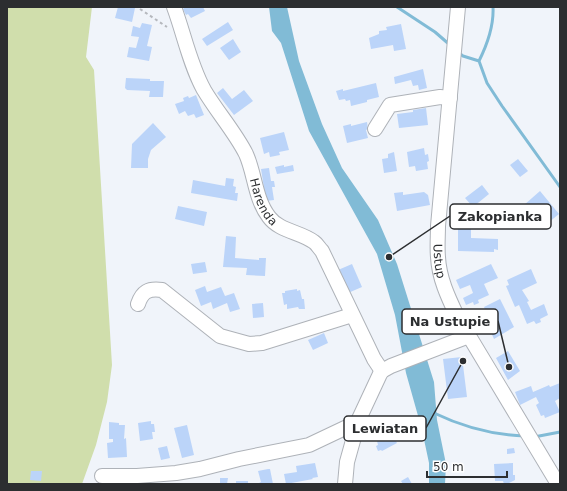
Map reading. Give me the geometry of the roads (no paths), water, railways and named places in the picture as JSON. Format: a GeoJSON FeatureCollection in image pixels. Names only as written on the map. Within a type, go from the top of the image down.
{"type":"FeatureCollection","features":[{"type":"Feature","properties":{"kind":"street","name":"Harenda"},"geometry":{"type":"LineString","coordinates":[[174,7],[186,40],[194,69],[204,90],[245,153],[265,211],[270,219],[315,243],[322,251],[374,359],[387,369]]}},
{"type":"Feature","properties":{"kind":"street","name":"Ustup"},"geometry":{"type":"LineString","coordinates":[[458,7],[438,226],[438,258],[444,288],[457,316],[558,484]]}},
{"type":"Feature","properties":{"kind":"street"},"geometry":{"type":"LineString","coordinates":[[375,129],[390,105],[440,97],[450,98]]}},
{"type":"Feature","properties":{"kind":"street"},"geometry":{"type":"LineString","coordinates":[[138,304],[143,292],[155,289],[162,290],[220,336],[249,344],[262,343],[352,315]]}},
{"type":"Feature","properties":{"kind":"street"},"geometry":{"type":"LineString","coordinates":[[345,484],[347,462],[363,410],[387,369],[469,336]]}},
{"type":"Feature","properties":{"kind":"street"},"geometry":{"type":"LineString","coordinates":[[102,476],[169,474],[194,470],[239,458],[309,445],[347,427],[357,427]]}},
{"type":"Feature","properties":{"kind":"water"},"geometry":{"type":"Polygon","coordinates":[[[269,7],[287,7],[299,61],[322,124],[342,168],[378,220],[397,264],[434,382],[437,420],[446,464],[445,484],[429,484],[429,463],[422,430],[406,373],[395,315],[377,254],[309,131],[281,43],[272,31],[269,7]]]}},
{"type":"Feature","properties":{"kind":"waterway"},"geometry":{"type":"LineString","coordinates":[[397,7],[435,32],[450,45]]}},
{"type":"Feature","properties":{"kind":"waterway"},"geometry":{"type":"LineString","coordinates":[[479,61],[489,35],[493,7]]}},
{"type":"Feature","properties":{"kind":"waterway"},"geometry":{"type":"LineString","coordinates":[[459,53],[463,56],[479,61],[487,83],[560,187]]}},
{"type":"Feature","properties":{"kind":"waterway"},"geometry":{"type":"LineString","coordinates":[[434,413],[478,429],[501,434],[525,436]]}},
{"type":"Feature","properties":{"kind":"waterway"},"geometry":{"type":"LineString","coordinates":[[534,437],[560,432]]}},
{"type":"Feature","properties":{"kind":"place","name":"Zakopianka"},"geometry":{"type":"Point","coordinates":[389,257]}},
{"type":"Feature","properties":{"kind":"place","name":"Lewiatan"},"geometry":{"type":"Point","coordinates":[463,361]}},
{"type":"Feature","properties":{"kind":"place","name":"Na Ustupie"},"geometry":{"type":"Point","coordinates":[509,367]}}]}
